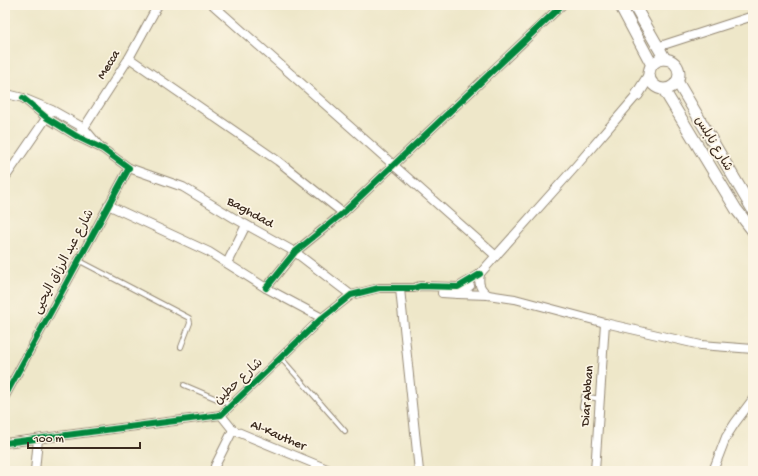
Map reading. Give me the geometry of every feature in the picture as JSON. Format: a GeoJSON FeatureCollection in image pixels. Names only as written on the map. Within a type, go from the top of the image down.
{"type":"FeatureCollection","features":[{"type":"Feature","properties":{"kind":"main road"},"geometry":{"type":"LineString","coordinates":[[620,5],[652,65]]}},
{"type":"Feature","properties":{"kind":"main road"},"geometry":{"type":"LineString","coordinates":[[634,5],[665,59]]}},
{"type":"Feature","properties":{"kind":"main road"},"geometry":{"type":"LineString","coordinates":[[638,94],[672,87],[678,81],[679,76],[677,67],[670,60],[658,60],[652,65],[649,72],[651,83],[660,89]]}},
{"type":"Feature","properties":{"kind":"main road"},"geometry":{"type":"LineString","coordinates":[[638,94],[649,76]]}},
{"type":"Feature","properties":{"kind":"main road","name":"شارع نابلس"},"geometry":{"type":"LineString","coordinates":[[678,81],[752,208]]}},
{"type":"Feature","properties":{"kind":"main road","name":"شارع نابلس"},"geometry":{"type":"LineString","coordinates":[[660,89],[736,209],[753,231]]}},
{"type":"Feature","properties":{"kind":"street","name":"Mecca"},"geometry":{"type":"LineString","coordinates":[[78,137],[128,58],[158,5]]}},
{"type":"Feature","properties":{"kind":"street"},"geometry":{"type":"LineString","coordinates":[[213,5],[496,256]]}},
{"type":"Feature","properties":{"kind":"street"},"geometry":{"type":"LineString","coordinates":[[266,288],[295,252],[343,213],[562,5]]}},
{"type":"Feature","properties":{"kind":"street"},"geometry":{"type":"LineString","coordinates":[[657,47],[753,16]]}},
{"type":"Feature","properties":{"kind":"street"},"geometry":{"type":"LineString","coordinates":[[128,58],[278,161],[343,213]]}},
{"type":"Feature","properties":{"kind":"street"},"geometry":{"type":"LineString","coordinates":[[458,294],[480,274],[638,94]]}},
{"type":"Feature","properties":{"kind":"street"},"geometry":{"type":"LineString","coordinates":[[5,95],[23,98],[52,110],[84,128],[103,149]]}},
{"type":"Feature","properties":{"kind":"street"},"geometry":{"type":"LineString","coordinates":[[23,98],[47,118],[78,137],[103,149],[129,168]]}},
{"type":"Feature","properties":{"kind":"street"},"geometry":{"type":"LineString","coordinates":[[5,178],[52,110]]}},
{"type":"Feature","properties":{"kind":"street","name":"شارع عبد الرزاق اليحيى"},"geometry":{"type":"LineString","coordinates":[[5,396],[108,204],[129,168]]}},
{"type":"Feature","properties":{"kind":"street","name":"Baghdad"},"geometry":{"type":"LineString","coordinates":[[129,168],[183,187],[246,225],[295,252],[351,295]]}},
{"type":"Feature","properties":{"kind":"street"},"geometry":{"type":"LineString","coordinates":[[108,204],[209,252],[266,288],[322,318]]}},
{"type":"Feature","properties":{"kind":"street"},"geometry":{"type":"LineString","coordinates":[[226,263],[246,225]]}},
{"type":"Feature","properties":{"kind":"street"},"geometry":{"type":"LineString","coordinates":[[480,274],[479,282],[481,289],[488,295]]}},
{"type":"Feature","properties":{"kind":"street","name":"شارع حطين"},"geometry":{"type":"LineString","coordinates":[[5,443],[221,415],[322,318],[351,295],[379,288],[400,289],[420,286],[467,286]]}},
{"type":"Feature","properties":{"kind":"street"},"geometry":{"type":"LineString","coordinates":[[467,286],[474,295]]}},
{"type":"Feature","properties":{"kind":"street"},"geometry":{"type":"LineString","coordinates":[[414,288],[420,291],[488,295],[515,299],[605,323],[701,345],[753,349]]}},
{"type":"Feature","properties":{"kind":"street"},"geometry":{"type":"LineString","coordinates":[[400,289],[419,471]]}},
{"type":"Feature","properties":{"kind":"street","name":"Diar Abban"},"geometry":{"type":"LineString","coordinates":[[595,471],[605,323]]}},
{"type":"Feature","properties":{"kind":"street"},"geometry":{"type":"LineString","coordinates":[[712,471],[726,437],[753,399]]}},
{"type":"Feature","properties":{"kind":"street","name":"Al-Kauther"},"geometry":{"type":"LineString","coordinates":[[221,415],[233,430],[332,471]]}},
{"type":"Feature","properties":{"kind":"street"},"geometry":{"type":"LineString","coordinates":[[214,471],[233,430]]}},
{"type":"Feature","properties":{"kind":"street"},"geometry":{"type":"LineString","coordinates":[[35,471],[38,439]]}},
{"type":"Feature","properties":{"kind":"lane"},"geometry":{"type":"LineString","coordinates":[[78,260],[188,318],[190,323],[181,347]]}},
{"type":"Feature","properties":{"kind":"lane"},"geometry":{"type":"LineString","coordinates":[[281,358],[345,431]]}},
{"type":"Feature","properties":{"kind":"lane"},"geometry":{"type":"LineString","coordinates":[[184,385],[231,405]]}},
{"type":"Feature","properties":{"kind":"lane"},"geometry":{"type":"LineString","coordinates":[[582,407],[584,396],[600,399]]}},
{"type":"Feature","properties":{"kind":"cycle path"},"geometry":{"type":"LineString","coordinates":[[266,288],[295,252],[343,213],[562,5]]}},
{"type":"Feature","properties":{"kind":"cycle path"},"geometry":{"type":"LineString","coordinates":[[5,396],[129,168],[103,149],[78,137],[47,118],[23,98]]}},
{"type":"Feature","properties":{"kind":"cycle path"},"geometry":{"type":"LineString","coordinates":[[5,443],[221,415],[322,318],[351,295],[379,288],[414,288],[420,286],[458,287],[480,274]]}}]}
